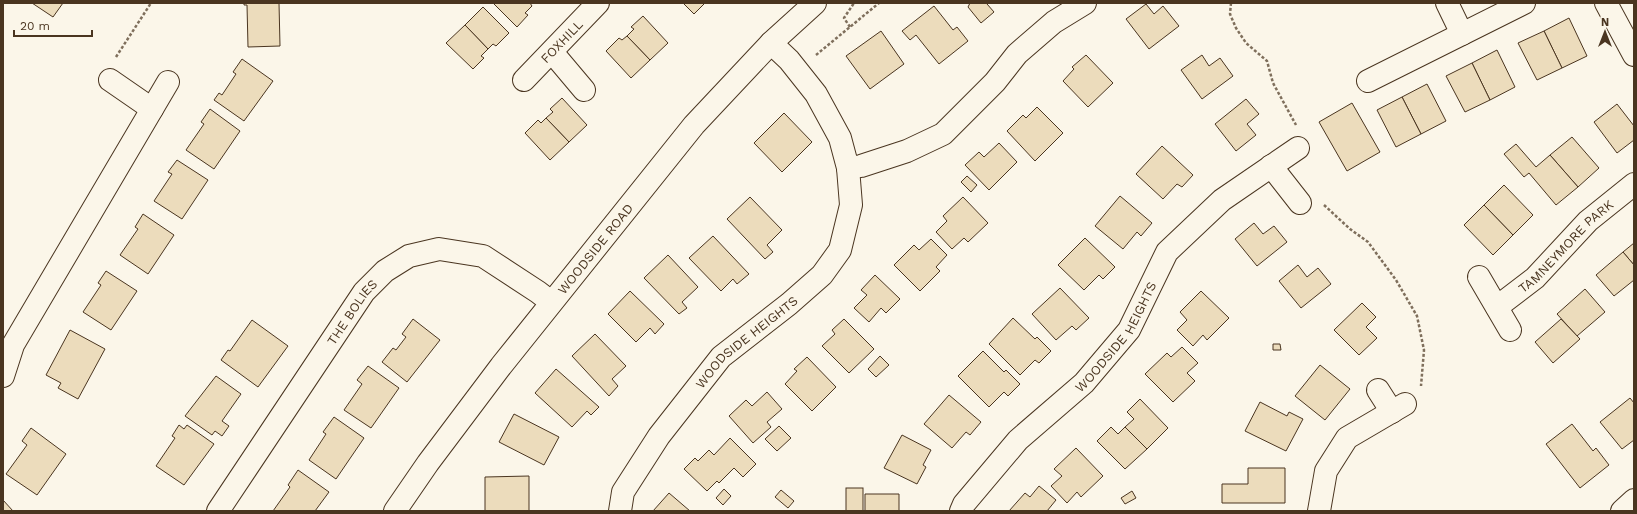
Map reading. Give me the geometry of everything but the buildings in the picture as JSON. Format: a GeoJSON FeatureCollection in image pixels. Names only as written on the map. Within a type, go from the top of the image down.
{"type":"FeatureCollection","features":[{"type":"Feature","properties":{"kind":"street","name":"FOXHILL"},"geometry":{"type":"LineString","coordinates":[[524,80],[598,3]]}},
{"type":"Feature","properties":{"kind":"street","name":"WOODSIDE ROAD"},"geometry":{"type":"LineString","coordinates":[[395,511],[428,463],[551,302],[694,124],[771,43],[814,3]]}},
{"type":"Feature","properties":{"kind":"street"},"geometry":{"type":"LineString","coordinates":[[848,168],[861,166],[907,151],[943,134],[995,82],[1017,54],[1054,22],[1085,3]]}},
{"type":"Feature","properties":{"kind":"street"},"geometry":{"type":"LineString","coordinates":[[1447,3],[1462,34]]}},
{"type":"Feature","properties":{"kind":"street"},"geometry":{"type":"LineString","coordinates":[[1368,81],[1524,3]]}},
{"type":"Feature","properties":{"kind":"street"},"geometry":{"type":"LineString","coordinates":[[1606,3],[1634,55]]}},
{"type":"Feature","properties":{"kind":"street","name":"WOODSIDE HEIGHTS"},"geometry":{"type":"LineString","coordinates":[[620,511],[624,492],[659,436],[721,357],[789,304],[822,275],[840,250],[851,205],[848,168],[840,138],[816,94],[789,60],[771,43]]}},
{"type":"Feature","properties":{"kind":"street"},"geometry":{"type":"LineString","coordinates":[[552,52],[584,90]]}},
{"type":"Feature","properties":{"kind":"street"},"geometry":{"type":"LineString","coordinates":[[110,80],[152,109]]}},
{"type":"Feature","properties":{"kind":"street"},"geometry":{"type":"LineString","coordinates":[[3,376],[13,345],[168,82]]}},
{"type":"Feature","properties":{"kind":"street","name":"WOODSIDE HEIGHTS"},"geometry":{"type":"LineString","coordinates":[[961,511],[964,504],[1018,440],[1084,383],[1129,330],[1167,252],[1222,200],[1298,148]]}},
{"type":"Feature","properties":{"kind":"street"},"geometry":{"type":"LineString","coordinates":[[1271,166],[1300,203]]}},
{"type":"Feature","properties":{"kind":"street","name":"TAMNEYMORE PARK"},"geometry":{"type":"LineString","coordinates":[[1497,307],[1535,278],[1588,221],[1634,184]]}},
{"type":"Feature","properties":{"kind":"street","name":"THE BOLIES"},"geometry":{"type":"LineString","coordinates":[[218,511],[364,292],[391,267],[409,256],[440,248],[483,256],[551,302]]}},
{"type":"Feature","properties":{"kind":"street"},"geometry":{"type":"LineString","coordinates":[[1479,277],[1510,330]]}},
{"type":"Feature","properties":{"kind":"street"},"geometry":{"type":"LineString","coordinates":[[1319,511],[1326,470],[1347,438],[1398,408],[1378,390]]}},
{"type":"Feature","properties":{"kind":"street"},"geometry":{"type":"LineString","coordinates":[[1622,511],[1634,500]]}},
{"type":"Feature","properties":{"kind":"path"},"geometry":{"type":"LineString","coordinates":[[110,80],[113,61],[152,3]]}},
{"type":"Feature","properties":{"kind":"path"},"geometry":{"type":"LineString","coordinates":[[850,27],[844,18],[854,3]]}},
{"type":"Feature","properties":{"kind":"path"},"geometry":{"type":"LineString","coordinates":[[797,70],[879,3]]}},
{"type":"Feature","properties":{"kind":"path"},"geometry":{"type":"LineString","coordinates":[[1231,3],[1230,14],[1236,28],[1246,43],[1267,61],[1273,83],[1296,123],[1298,148]]}},
{"type":"Feature","properties":{"kind":"path"},"geometry":{"type":"LineString","coordinates":[[1300,203],[1320,201],[1350,229],[1368,242],[1396,280],[1417,316],[1424,350],[1422,384],[1412,399],[1398,408]]}}]}
